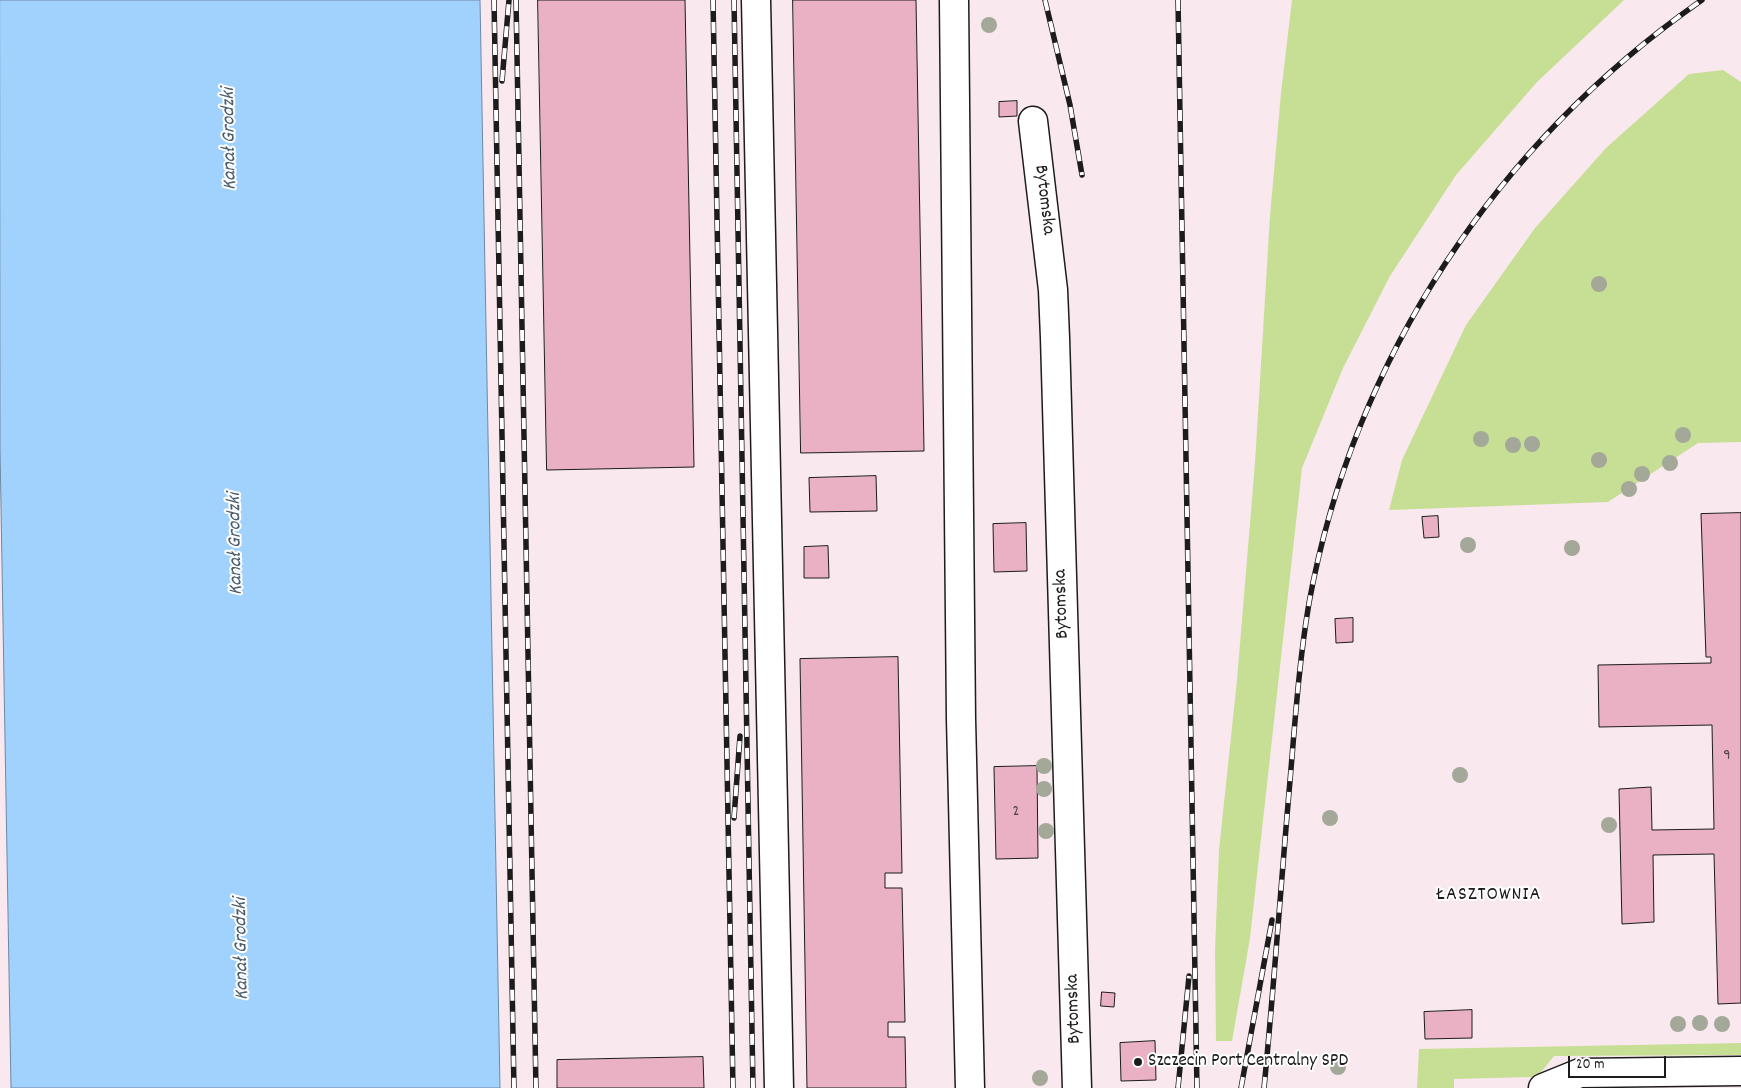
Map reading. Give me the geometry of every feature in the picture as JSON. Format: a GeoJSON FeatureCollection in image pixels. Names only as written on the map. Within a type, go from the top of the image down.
{"type":"FeatureCollection","features":[{"type":"Feature","properties":{"kind":"lane"},"geometry":{"type":"LineString","coordinates":[[756,0],[779,1088]]}},
{"type":"Feature","properties":{"kind":"lane"},"geometry":{"type":"LineString","coordinates":[[954,0],[961,719],[970,1088]]}},
{"type":"Feature","properties":{"kind":"lane","name":"Bytomska"},"geometry":{"type":"LineString","coordinates":[[1033,121],[1052,281],[1055,328],[1077,1088]]}},
{"type":"Feature","properties":{"kind":"lane"},"geometry":{"type":"LineString","coordinates":[[1543,1088],[1580,1073],[1741,1071]]}},
{"type":"Feature","properties":{"kind":"shaded area"},"geometry":{"type":"Polygon","coordinates":[[[480,0],[1741,0],[1741,1088],[500,1088],[480,0]]]}},
{"type":"Feature","properties":{"kind":"shaded area"},"geometry":{"type":"Polygon","coordinates":[[[0,449],[11,1088],[0,1088],[0,449]]]}},
{"type":"Feature","properties":{"kind":"green space"},"geometry":{"type":"Polygon","coordinates":[[[1292,0],[1624,0],[1537,82],[1456,175],[1390,276],[1343,368],[1302,468],[1250,938],[1232,1041],[1216,1041],[1215,950],[1219,850],[1237,680],[1255,463],[1270,216],[1281,93],[1292,0]]]}},
{"type":"Feature","properties":{"kind":"green space"},"geometry":{"type":"Polygon","coordinates":[[[1723,70],[1741,82],[1741,442],[1698,443],[1608,502],[1389,510],[1402,460],[1466,325],[1535,228],[1606,148],[1689,74],[1723,70]]]}},
{"type":"Feature","properties":{"kind":"green space"},"geometry":{"type":"Polygon","coordinates":[[[1741,1043],[1741,1055],[1554,1056],[1542,1071],[1532,1077],[1454,1079],[1454,1088],[1417,1088],[1419,1049],[1741,1043]]]}},
{"type":"Feature","properties":{"kind":"water","name":"Kanał Grodzki"},"geometry":{"type":"Polygon","coordinates":[[[0,0],[480,0],[500,1088],[11,1088],[0,449],[0,0]]]}},
{"type":"Feature","properties":{"kind":"building"},"geometry":{"type":"Polygon","coordinates":[[[538,0],[685,0],[694,467],[547,470],[538,0]]]}},
{"type":"Feature","properties":{"kind":"building"},"geometry":{"type":"Polygon","coordinates":[[[793,0],[916,0],[924,451],[801,453],[793,0]]]}},
{"type":"Feature","properties":{"kind":"building"},"geometry":{"type":"Polygon","coordinates":[[[1017,101],[1017,116],[999,117],[999,102],[1017,101]]]}},
{"type":"Feature","properties":{"kind":"building"},"geometry":{"type":"Polygon","coordinates":[[[876,476],[877,511],[810,512],[809,478],[876,476]]]}},
{"type":"Feature","properties":{"kind":"building"},"geometry":{"type":"Polygon","coordinates":[[[1741,513],[1741,1003],[1718,1004],[1714,854],[1653,855],[1654,922],[1622,924],[1619,789],[1651,787],[1652,830],[1714,829],[1712,725],[1599,727],[1598,665],[1711,663],[1711,657],[1706,657],[1701,514],[1741,513]]]}},
{"type":"Feature","properties":{"kind":"building"},"geometry":{"type":"Polygon","coordinates":[[[1438,516],[1439,537],[1424,538],[1422,517],[1438,516]]]}},
{"type":"Feature","properties":{"kind":"building"},"geometry":{"type":"Polygon","coordinates":[[[1026,523],[1027,571],[994,572],[993,524],[1026,523]]]}},
{"type":"Feature","properties":{"kind":"building"},"geometry":{"type":"Polygon","coordinates":[[[828,546],[829,578],[804,578],[804,547],[828,546]]]}},
{"type":"Feature","properties":{"kind":"building"},"geometry":{"type":"Polygon","coordinates":[[[1353,618],[1353,642],[1336,643],[1335,619],[1353,618]]]}},
{"type":"Feature","properties":{"kind":"building"},"geometry":{"type":"Polygon","coordinates":[[[898,657],[902,873],[885,873],[885,888],[902,888],[905,1022],[888,1022],[888,1037],[905,1037],[906,1088],[807,1088],[800,659],[898,657]]]}},
{"type":"Feature","properties":{"kind":"building"},"geometry":{"type":"Polygon","coordinates":[[[1037,766],[1038,858],[996,859],[994,767],[1037,766]]]}},
{"type":"Feature","properties":{"kind":"building"},"geometry":{"type":"Polygon","coordinates":[[[1102,992],[1115,993],[1114,1007],[1101,1006],[1102,992]]]}},
{"type":"Feature","properties":{"kind":"building"},"geometry":{"type":"Polygon","coordinates":[[[1472,1010],[1472,1038],[1425,1039],[1424,1012],[1472,1010]]]}},
{"type":"Feature","properties":{"kind":"building","name":"Szczecin Port Centralny SPD"},"geometry":{"type":"Polygon","coordinates":[[[1155,1041],[1156,1080],[1121,1081],[1120,1043],[1155,1041]]]}},
{"type":"Feature","properties":{"kind":"building"},"geometry":{"type":"Polygon","coordinates":[[[703,1057],[704,1088],[557,1088],[557,1060],[703,1057]]]}},
{"type":"Feature","properties":{"kind":"railway"},"geometry":{"type":"LineString","coordinates":[[494,0],[514,1088]]}},
{"type":"Feature","properties":{"kind":"railway"},"geometry":{"type":"LineString","coordinates":[[502,81],[509,0]]}},
{"type":"Feature","properties":{"kind":"railway"},"geometry":{"type":"LineString","coordinates":[[516,0],[536,1088]]}},
{"type":"Feature","properties":{"kind":"railway"},"geometry":{"type":"LineString","coordinates":[[713,0],[733,1088]]}},
{"type":"Feature","properties":{"kind":"railway"},"geometry":{"type":"LineString","coordinates":[[734,0],[753,1088]]}},
{"type":"Feature","properties":{"kind":"railway"},"geometry":{"type":"LineString","coordinates":[[1045,0],[1070,105],[1082,175]]}},
{"type":"Feature","properties":{"kind":"railway"},"geometry":{"type":"LineString","coordinates":[[1178,0],[1197,1088]]}},
{"type":"Feature","properties":{"kind":"railway"},"geometry":{"type":"LineString","coordinates":[[1264,1088],[1300,670],[1309,603],[1330,512],[1361,425],[1399,342],[1446,262],[1500,188],[1561,120],[1628,57],[1702,0]]}},
{"type":"Feature","properties":{"kind":"railway"},"geometry":{"type":"LineString","coordinates":[[734,818],[740,736]]}},
{"type":"Feature","properties":{"kind":"railway"},"geometry":{"type":"LineString","coordinates":[[1241,1088],[1272,920]]}},
{"type":"Feature","properties":{"kind":"railway"},"geometry":{"type":"LineString","coordinates":[[1178,1088],[1189,976]]}},
{"type":"Feature","properties":{"kind":"place","name":"Szczecin Port Centralny SPD"},"geometry":{"type":"Point","coordinates":[1138,1062]}},
{"type":"Feature","properties":{"kind":"district","name":"ŁASZTOWNIA"},"geometry":{"type":"Point","coordinates":[1489,896]}}]}
